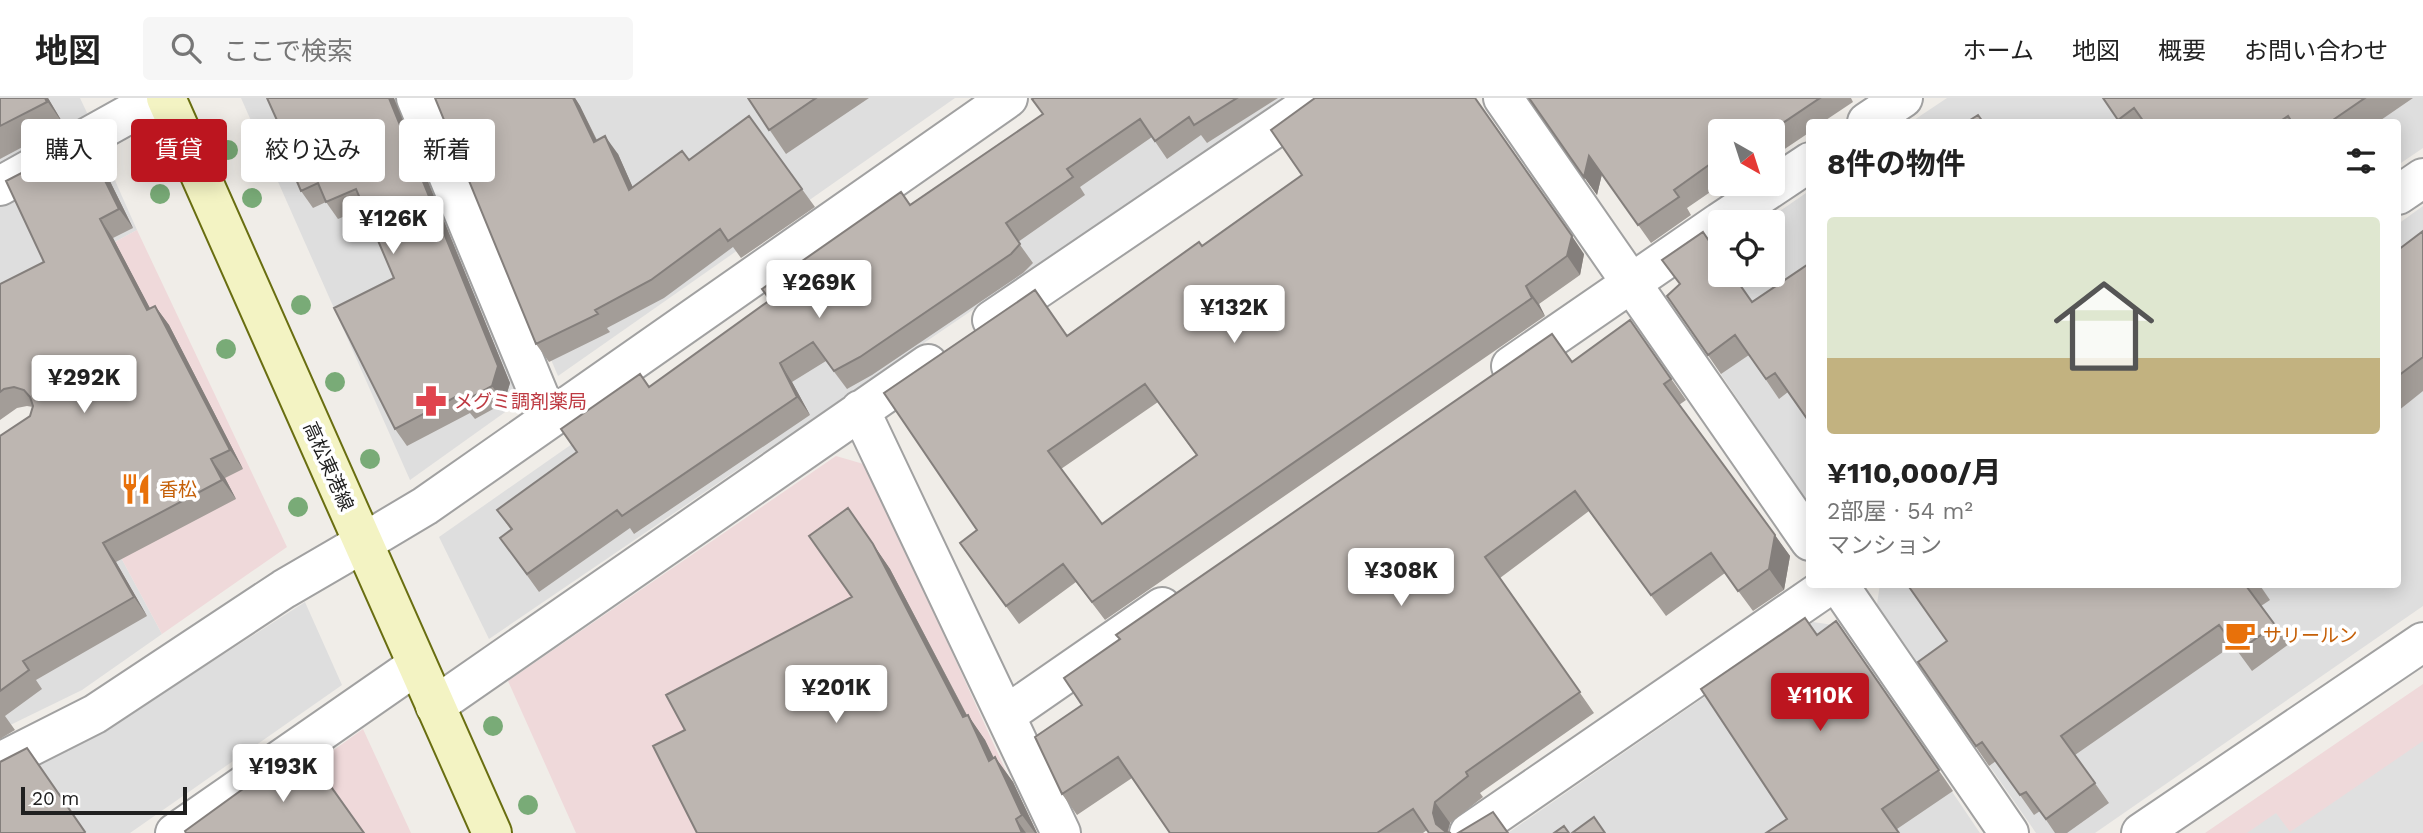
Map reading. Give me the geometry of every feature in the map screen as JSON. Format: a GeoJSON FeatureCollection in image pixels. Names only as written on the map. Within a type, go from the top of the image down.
{"type":"FeatureCollection","features":[{"type":"Feature","properties":{"kind":"main road","name":"高松東港線"},"geometry":{"type":"LineString","coordinates":[[166,98],[492,833]]}},
{"type":"Feature","properties":{"kind":"street"},"geometry":{"type":"LineString","coordinates":[[0,186],[158,98]]}},
{"type":"Feature","properties":{"kind":"street"},"geometry":{"type":"LineString","coordinates":[[416,98],[548,417]]}},
{"type":"Feature","properties":{"kind":"street"},"geometry":{"type":"LineString","coordinates":[[0,762],[95,714],[284,589],[425,506],[548,417],[1008,98]]}},
{"type":"Feature","properties":{"kind":"street"},"geometry":{"type":"LineString","coordinates":[[435,706],[860,410],[1320,98]]}},
{"type":"Feature","properties":{"kind":"street"},"geometry":{"type":"LineString","coordinates":[[1503,98],[1806,535]]}},
{"type":"Feature","properties":{"kind":"street"},"geometry":{"type":"LineString","coordinates":[[1872,119],[1903,98]]}},
{"type":"Feature","properties":{"kind":"street"},"geometry":{"type":"LineString","coordinates":[[1738,210],[1806,165]]}},
{"type":"Feature","properties":{"kind":"street"},"geometry":{"type":"LineString","coordinates":[[2401,193],[2423,178]]}},
{"type":"Feature","properties":{"kind":"street"},"geometry":{"type":"LineString","coordinates":[[1484,384],[1708,230]]}},
{"type":"Feature","properties":{"kind":"street"},"geometry":{"type":"LineString","coordinates":[[860,410],[1061,833]]}},
{"type":"Feature","properties":{"kind":"street"},"geometry":{"type":"LineString","coordinates":[[1469,833],[1825,588]]}},
{"type":"Feature","properties":{"kind":"street"},"geometry":{"type":"LineString","coordinates":[[1841,588],[2009,833]]}},
{"type":"Feature","properties":{"kind":"street"},"geometry":{"type":"LineString","coordinates":[[1006,715],[1188,589]]}},
{"type":"Feature","properties":{"kind":"street"},"geometry":{"type":"LineString","coordinates":[[2141,833],[2423,642]]}},
{"type":"Feature","properties":{"kind":"street"},"geometry":{"type":"LineString","coordinates":[[175,833],[417,666]]}},
{"type":"Feature","properties":{"kind":"shaded area"},"geometry":{"type":"Polygon","coordinates":[[[0,98],[80,98],[89,117],[86,119],[21,119],[21,156],[0,168],[0,98]]]}},
{"type":"Feature","properties":{"kind":"shaded area"},"geometry":{"type":"Polygon","coordinates":[[[241,98],[397,98],[406,119],[399,119],[399,182],[433,182],[517,377],[508,410],[410,480],[278,182],[385,182],[385,119],[250,119],[241,98]]]}},
{"type":"Feature","properties":{"kind":"shaded area"},"geometry":{"type":"Polygon","coordinates":[[[439,98],[955,98],[558,376],[475,182],[495,182],[495,119],[448,119],[439,98]]]}},
{"type":"Feature","properties":{"kind":"shaded area"},"geometry":{"type":"Polygon","coordinates":[[[1067,98],[1284,98],[489,639],[439,537],[1067,98]]]}},
{"type":"Feature","properties":{"kind":"shaded area"},"geometry":{"type":"Polygon","coordinates":[[[1947,98],[2423,98],[2423,148],[2401,163],[2401,119],[1916,119],[1947,98]]]}},
{"type":"Feature","properties":{"kind":"shaded area"},"geometry":{"type":"Polygon","coordinates":[[[41,182],[116,182],[137,230],[0,304],[0,205],[41,182]]]}},
{"type":"Feature","properties":{"kind":"shaded area"},"geometry":{"type":"Polygon","coordinates":[[[1806,193],[1806,501],[1677,309],[1681,278],[1708,260],[1708,287],[1785,287],[1785,210],[1781,210],[1806,193]]]}},
{"type":"Feature","properties":{"kind":"shaded area"},"geometry":{"type":"Polygon","coordinates":[[[2423,206],[2423,606],[2095,833],[2036,833],[1877,604],[1879,588],[2401,588],[2401,222],[2423,206]]]}},
{"type":"Feature","properties":{"kind":"shaded area"},"geometry":{"type":"Polygon","coordinates":[[[137,230],[287,547],[162,634],[52,429],[0,304],[137,230]]]}},
{"type":"Feature","properties":{"kind":"shaded area"},"geometry":{"type":"Polygon","coordinates":[[[52,429],[162,634],[82,690],[0,730],[52,429]]]}},
{"type":"Feature","properties":{"kind":"shaded area"},"geometry":{"type":"Polygon","coordinates":[[[836,456],[867,465],[1034,833],[576,833],[508,681],[836,456]]]}},
{"type":"Feature","properties":{"kind":"shaded area"},"geometry":{"type":"Polygon","coordinates":[[[305,602],[342,685],[130,833],[0,833],[0,780],[110,727],[305,602]]]}},
{"type":"Feature","properties":{"kind":"shaded area"},"geometry":{"type":"Polygon","coordinates":[[[1813,622],[1840,626],[1980,833],[1508,833],[1813,622]]]}},
{"type":"Feature","properties":{"kind":"shaded area"},"geometry":{"type":"Polygon","coordinates":[[[2423,684],[2423,833],[2205,833],[2423,684]]]}},
{"type":"Feature","properties":{"kind":"shaded area"},"geometry":{"type":"Polygon","coordinates":[[[363,729],[411,833],[218,833],[363,729]]]}},
{"type":"Feature","properties":{"kind":"shaded area"},"geometry":{"type":"Polygon","coordinates":[[[2423,741],[2423,833],[2247,833],[2276,813],[2290,832],[2423,741]]]}},
{"type":"Feature","properties":{"kind":"building"},"geometry":{"type":"Polygon","coordinates":[[[0,98],[45,98],[47,102],[0,126],[0,98]]]}},
{"type":"Feature","properties":{"kind":"building"},"geometry":{"type":"Polygon","coordinates":[[[267,98],[389,98],[399,123],[399,182],[423,182],[498,366],[492,386],[463,402],[459,395],[395,429],[334,308],[394,278],[356,189],[326,202],[318,183],[301,191],[297,182],[385,182],[385,119],[276,119],[267,98]]]}},
{"type":"Feature","properties":{"kind":"building"},"geometry":{"type":"Polygon","coordinates":[[[435,98],[573,98],[594,142],[605,136],[629,190],[682,151],[689,160],[749,116],[802,189],[728,241],[720,229],[651,280],[595,310],[598,314],[536,344],[469,182],[495,182],[495,119],[444,119],[435,98]]]}},
{"type":"Feature","properties":{"kind":"building"},"geometry":{"type":"Polygon","coordinates":[[[748,98],[816,98],[769,130],[748,98]]]}},
{"type":"Feature","properties":{"kind":"building"},"geometry":{"type":"Polygon","coordinates":[[[1237,98],[1194,125],[1189,117],[1155,141],[1140,119],[1067,169],[1073,177],[1006,223],[1020,244],[1011,254],[860,357],[834,371],[813,342],[780,363],[797,397],[622,516],[617,510],[527,574],[500,538],[512,529],[497,510],[577,452],[561,429],[640,374],[649,387],[770,300],[762,289],[901,192],[910,205],[1043,114],[1032,99],[1237,98]]]}},
{"type":"Feature","properties":{"kind":"building"},"geometry":{"type":"Polygon","coordinates":[[[1315,98],[1475,98],[1572,236],[1567,256],[1526,286],[1532,298],[1092,602],[1063,564],[1006,606],[960,543],[977,530],[884,393],[1035,290],[1067,336],[1199,242],[1202,246],[1302,175],[1271,130],[1315,98]],[[1145,384],[1048,451],[1102,524],[1197,455],[1145,384]]]}},
{"type":"Feature","properties":{"kind":"building"},"geometry":{"type":"Polygon","coordinates":[[[1529,98],[1820,98],[1785,122],[1785,119],[1708,119],[1708,166],[1674,190],[1679,197],[1638,225],[1589,156],[1584,177],[1529,98]]]}},
{"type":"Feature","properties":{"kind":"building"},"geometry":{"type":"Polygon","coordinates":[[[2103,98],[2365,98],[2334,119],[2290,119],[2288,116],[2284,119],[2142,119],[2134,108],[2117,119],[2103,98]]]}},
{"type":"Feature","properties":{"kind":"building"},"geometry":{"type":"Polygon","coordinates":[[[21,173],[21,182],[106,182],[119,209],[100,219],[147,310],[155,306],[230,450],[211,459],[222,480],[103,543],[134,597],[23,661],[29,670],[0,691],[0,436],[30,416],[33,406],[24,390],[14,387],[0,392],[0,284],[44,262],[6,181],[21,173]]]}},
{"type":"Feature","properties":{"kind":"building"},"geometry":{"type":"Polygon","coordinates":[[[2423,231],[2423,357],[2401,374],[2401,248],[2423,231]]]}},
{"type":"Feature","properties":{"kind":"building"},"geometry":{"type":"Polygon","coordinates":[[[1703,232],[1708,239],[1708,287],[1741,287],[1752,302],[1774,287],[1785,287],[1785,280],[1806,266],[1806,417],[1775,373],[1766,379],[1735,335],[1708,355],[1667,296],[1680,284],[1662,260],[1703,232]]]}},
{"type":"Feature","properties":{"kind":"building"},"geometry":{"type":"Polygon","coordinates":[[[1630,320],[1671,379],[1664,384],[1775,535],[1769,569],[1738,591],[1711,553],[1651,595],[1575,491],[1485,557],[1580,692],[1466,772],[1468,776],[1435,802],[1433,813],[1436,824],[1451,833],[1429,833],[1413,809],[1377,833],[1170,833],[1118,757],[1062,794],[1035,737],[1082,705],[1064,678],[1120,639],[1116,635],[1552,334],[1572,362],[1630,320]]]}},
{"type":"Feature","properties":{"kind":"building"},"geometry":{"type":"Polygon","coordinates":[[[848,508],[873,544],[963,717],[968,715],[989,761],[995,757],[1022,815],[1016,819],[1022,833],[697,833],[653,746],[685,730],[666,695],[852,597],[809,536],[848,508]]]}},
{"type":"Feature","properties":{"kind":"building"},"geometry":{"type":"Polygon","coordinates":[[[1910,588],[2248,588],[2275,625],[2238,651],[2219,625],[2061,736],[2095,783],[2046,819],[2026,792],[2020,795],[1982,742],[1976,746],[1918,662],[1947,641],[1910,588]]]}},
{"type":"Feature","properties":{"kind":"building"},"geometry":{"type":"Polygon","coordinates":[[[1805,618],[1817,635],[1836,621],[1939,770],[1882,809],[1899,833],[1766,833],[1787,819],[1701,689],[1805,618]]]}},
{"type":"Feature","properties":{"kind":"building"},"geometry":{"type":"Polygon","coordinates":[[[302,746],[364,833],[186,833],[185,831],[302,746]]]}},
{"type":"Feature","properties":{"kind":"building"},"geometry":{"type":"Polygon","coordinates":[[[27,748],[84,833],[0,833],[0,762],[27,748]]]}},
{"type":"Feature","properties":{"kind":"building"},"geometry":{"type":"Polygon","coordinates":[[[1493,812],[1508,833],[1458,833],[1493,812]]]}},
{"type":"Feature","properties":{"kind":"building"},"geometry":{"type":"Polygon","coordinates":[[[1594,817],[1605,833],[1572,833],[1594,817]]]}},
{"type":"Feature","properties":{"kind":"building"},"geometry":{"type":"Polygon","coordinates":[[[1564,826],[1569,833],[1554,833],[1564,826]]]}},
{"type":"Feature","properties":{"kind":"place","name":"メグミ調剤薬局"},"geometry":{"type":"Point","coordinates":[431,401]}},
{"type":"Feature","properties":{"kind":"place","name":"香松"},"geometry":{"type":"Point","coordinates":[136,489]}},
{"type":"Feature","properties":{"kind":"place","name":"サリールン"},"geometry":{"type":"Point","coordinates":[2240,635]}}]}
